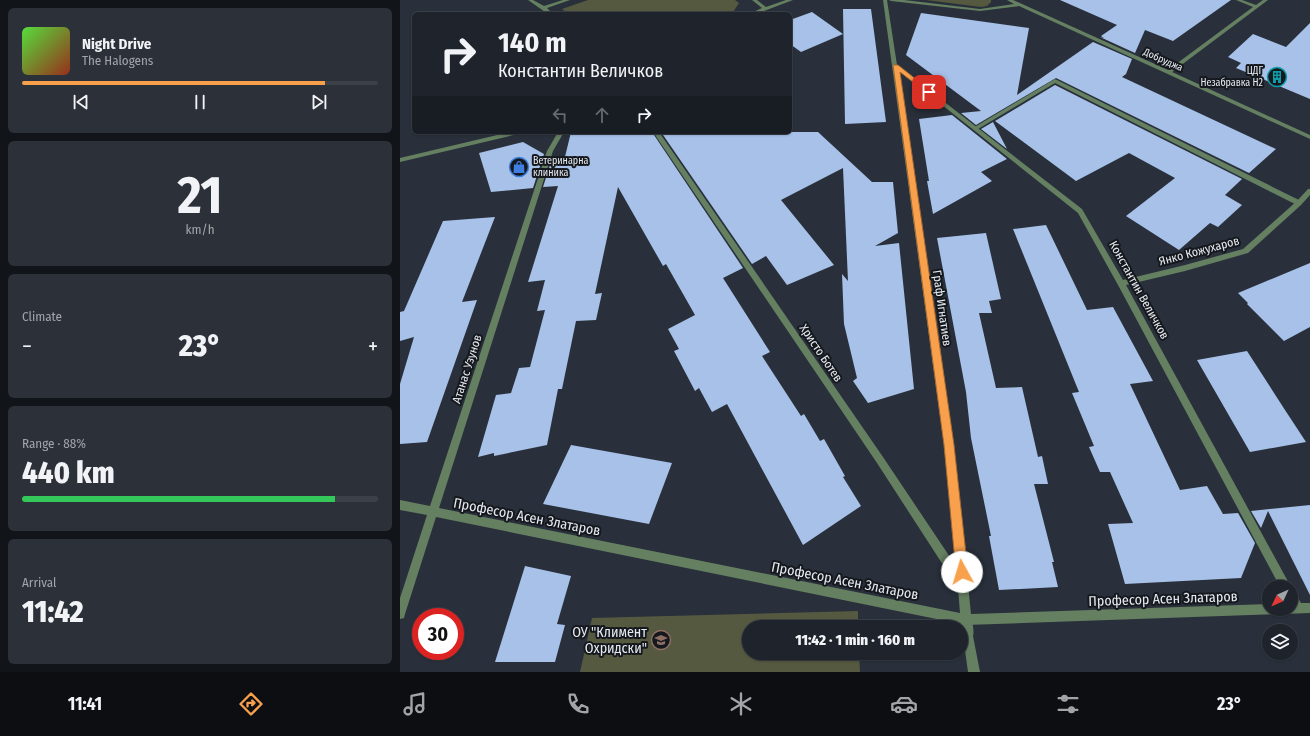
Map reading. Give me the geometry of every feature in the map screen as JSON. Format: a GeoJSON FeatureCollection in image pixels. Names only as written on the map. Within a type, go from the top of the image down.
{"type":"FeatureCollection","features":[{"type":"Feature","properties":{"kind":"street"},"geometry":{"type":"LineString","coordinates":[[530,0],[549,12]]}},
{"type":"Feature","properties":{"kind":"street"},"geometry":{"type":"LineString","coordinates":[[544,8],[568,0]]}},
{"type":"Feature","properties":{"kind":"street"},"geometry":{"type":"LineString","coordinates":[[754,0],[766,9]]}},
{"type":"Feature","properties":{"kind":"street"},"geometry":{"type":"LineString","coordinates":[[757,12],[791,0]]}},
{"type":"Feature","properties":{"kind":"street","name":"Граф Игнатиев"},"geometry":{"type":"LineString","coordinates":[[885,0],[896,66],[949,445],[966,620]]}},
{"type":"Feature","properties":{"kind":"street"},"geometry":{"type":"LineString","coordinates":[[891,0],[980,10],[1018,5]]}},
{"type":"Feature","properties":{"kind":"street","name":"Добруджа"},"geometry":{"type":"LineString","coordinates":[[1009,0],[1310,137]]}},
{"type":"Feature","properties":{"kind":"street"},"geometry":{"type":"LineString","coordinates":[[1238,0],[1256,7]]}},
{"type":"Feature","properties":{"kind":"street"},"geometry":{"type":"LineString","coordinates":[[1169,72],[1266,0]]}},
{"type":"Feature","properties":{"kind":"street","name":"Константин Величков"},"geometry":{"type":"LineString","coordinates":[[896,66],[1080,211],[1121,283],[1282,580]]}},
{"type":"Feature","properties":{"kind":"street"},"geometry":{"type":"LineString","coordinates":[[976,128],[1055,81],[1299,203]]}},
{"type":"Feature","properties":{"kind":"street"},"geometry":{"type":"LineString","coordinates":[[400,160],[510,134]]}},
{"type":"Feature","properties":{"kind":"street","name":"Атанас Узунов"},"geometry":{"type":"LineString","coordinates":[[400,614],[550,151],[560,134]]}},
{"type":"Feature","properties":{"kind":"street","name":"Христо Ботев"},"geometry":{"type":"LineString","coordinates":[[657,134],[880,460],[964,588]]}},
{"type":"Feature","properties":{"kind":"street","name":"Янко Кожухаров"},"geometry":{"type":"LineString","coordinates":[[1121,283],[1245,252],[1299,203],[1310,191]]}},
{"type":"Feature","properties":{"kind":"street","name":"Професор Асен Златаров"},"geometry":{"type":"LineString","coordinates":[[400,506],[966,620],[1262,610]]}},
{"type":"Feature","properties":{"kind":"street","name":"Професор Асен Златаров"},"geometry":{"type":"LineString","coordinates":[[1298,609],[1310,608]]}},
{"type":"Feature","properties":{"kind":"street","name":"Граф Игнатиев"},"geometry":{"type":"LineString","coordinates":[[968,636],[974,672]]}},
{"type":"Feature","properties":{"kind":"green space"},"geometry":{"type":"Polygon","coordinates":[[[588,0],[735,0],[739,3],[733,12],[566,12],[562,9],[588,0]]]}},
{"type":"Feature","properties":{"kind":"green space"},"geometry":{"type":"Polygon","coordinates":[[[926,0],[991,0],[991,2],[987,6],[981,7],[926,0]]]}},
{"type":"Feature","properties":{"kind":"green space","name":"ОУ \"Климент Охридски\""},"geometry":{"type":"Polygon","coordinates":[[[858,611],[858,620],[742,620],[742,660],[859,660],[860,672],[580,672],[592,618],[858,611]]]}},
{"type":"Feature","properties":{"kind":"building"},"geometry":{"type":"Polygon","coordinates":[[[1060,0],[1231,0],[1173,41],[1145,30],[1135,53],[1100,37],[1104,38],[1101,36],[1117,25],[1060,0]]]}},
{"type":"Feature","properties":{"kind":"building"},"geometry":{"type":"Polygon","coordinates":[[[843,9],[871,9],[886,122],[845,124],[843,9]]]}},
{"type":"Feature","properties":{"kind":"building"},"geometry":{"type":"Polygon","coordinates":[[[812,12],[843,34],[801,52],[792,45],[792,19],[812,12]]]}},
{"type":"Feature","properties":{"kind":"building"},"geometry":{"type":"Polygon","coordinates":[[[921,13],[1029,28],[1017,95],[1093,42],[1132,59],[1126,74],[1122,77],[1276,149],[1249,173],[1056,78],[976,125],[961,113],[981,111],[906,55],[921,13]]]}},
{"type":"Feature","properties":{"kind":"building"},"geometry":{"type":"Polygon","coordinates":[[[1310,23],[1310,99],[1236,68],[1241,63],[1228,57],[1253,34],[1286,47],[1310,23]]]}},
{"type":"Feature","properties":{"kind":"building"},"geometry":{"type":"Polygon","coordinates":[[[1055,85],[1242,179],[1225,195],[1242,205],[1218,227],[1210,223],[1179,250],[1126,216],[1175,178],[1129,153],[1076,181],[995,121],[1055,85]]]}},
{"type":"Feature","properties":{"kind":"building"},"geometry":{"type":"Polygon","coordinates":[[[952,115],[1007,159],[981,172],[992,181],[933,214],[919,119],[952,115]]]}},
{"type":"Feature","properties":{"kind":"building"},"geometry":{"type":"Polygon","coordinates":[[[993,122],[1007,149],[981,129],[993,122]]]}},
{"type":"Feature","properties":{"kind":"building"},"geometry":{"type":"Polygon","coordinates":[[[792,132],[818,132],[872,182],[893,182],[898,233],[875,246],[899,243],[914,389],[868,403],[853,381],[857,378],[844,324],[842,274],[848,281],[843,168],[781,200],[834,265],[787,285],[766,256],[752,264],[662,134],[792,134],[792,132]]]}},
{"type":"Feature","properties":{"kind":"building"},"geometry":{"type":"Polygon","coordinates":[[[571,134],[653,134],[743,268],[723,278],[770,352],[762,356],[801,416],[804,414],[820,441],[824,439],[845,476],[843,477],[861,506],[803,545],[727,404],[712,412],[699,388],[695,391],[674,351],[679,349],[668,329],[695,315],[666,264],[663,266],[618,187],[595,294],[602,293],[596,320],[576,321],[562,389],[558,389],[547,445],[494,456],[494,453],[478,457],[496,395],[511,393],[519,368],[530,367],[545,310],[537,311],[545,280],[528,282],[558,186],[543,187],[552,159],[563,165],[571,134]]]}},
{"type":"Feature","properties":{"kind":"building"},"geometry":{"type":"Polygon","coordinates":[[[523,142],[544,154],[533,188],[491,192],[479,153],[523,142]]]}},
{"type":"Feature","properties":{"kind":"building"},"geometry":{"type":"Polygon","coordinates":[[[495,217],[462,302],[477,300],[427,442],[400,444],[400,384],[414,337],[400,341],[400,312],[404,311],[443,221],[495,217]]]}},
{"type":"Feature","properties":{"kind":"building"},"geometry":{"type":"Polygon","coordinates":[[[1046,225],[1087,310],[1113,307],[1153,381],[1130,384],[1180,490],[1207,486],[1223,514],[1238,513],[1255,543],[1241,578],[1125,584],[1108,524],[1133,523],[1110,472],[1100,472],[1089,447],[1094,446],[1072,393],[1079,392],[1013,229],[1046,225]]]}},
{"type":"Feature","properties":{"kind":"building"},"geometry":{"type":"Polygon","coordinates":[[[986,233],[1001,299],[989,301],[992,313],[979,313],[996,388],[1022,387],[1038,457],[1042,456],[1048,484],[1034,484],[1054,562],[1052,562],[1058,587],[999,590],[989,536],[991,536],[971,438],[966,392],[937,238],[986,233]]]}},
{"type":"Feature","properties":{"kind":"building"},"geometry":{"type":"Polygon","coordinates":[[[1310,263],[1310,327],[1284,341],[1238,293],[1310,263]]]}},
{"type":"Feature","properties":{"kind":"building"},"geometry":{"type":"Polygon","coordinates":[[[1247,351],[1306,442],[1250,452],[1197,360],[1247,351]]]}},
{"type":"Feature","properties":{"kind":"building"},"geometry":{"type":"Polygon","coordinates":[[[571,445],[672,463],[649,524],[543,504],[571,445]]]}},
{"type":"Feature","properties":{"kind":"building"},"geometry":{"type":"Polygon","coordinates":[[[1310,505],[1310,595],[1268,511],[1261,528],[1251,511],[1310,505]]]}},
{"type":"Feature","properties":{"kind":"building"},"geometry":{"type":"Polygon","coordinates":[[[525,566],[571,576],[557,624],[565,625],[555,662],[495,662],[525,566]]]}},
{"type":"Feature","properties":{"kind":"place","name":"ЦДГ Незабравка Н2"},"geometry":{"type":"Point","coordinates":[1277,77]}},
{"type":"Feature","properties":{"kind":"place","name":"Ветеринарна клиника"},"geometry":{"type":"Point","coordinates":[519,167]}},
{"type":"Feature","properties":{"kind":"place","name":"ОУ \"Климент Охридски\""},"geometry":{"type":"Point","coordinates":[661,640]}},
{"type":"Feature","properties":{"kind":"route"},"geometry":{"type":"LineString","coordinates":[[929,92],[896,66],[949,445],[962,572]]}}]}
